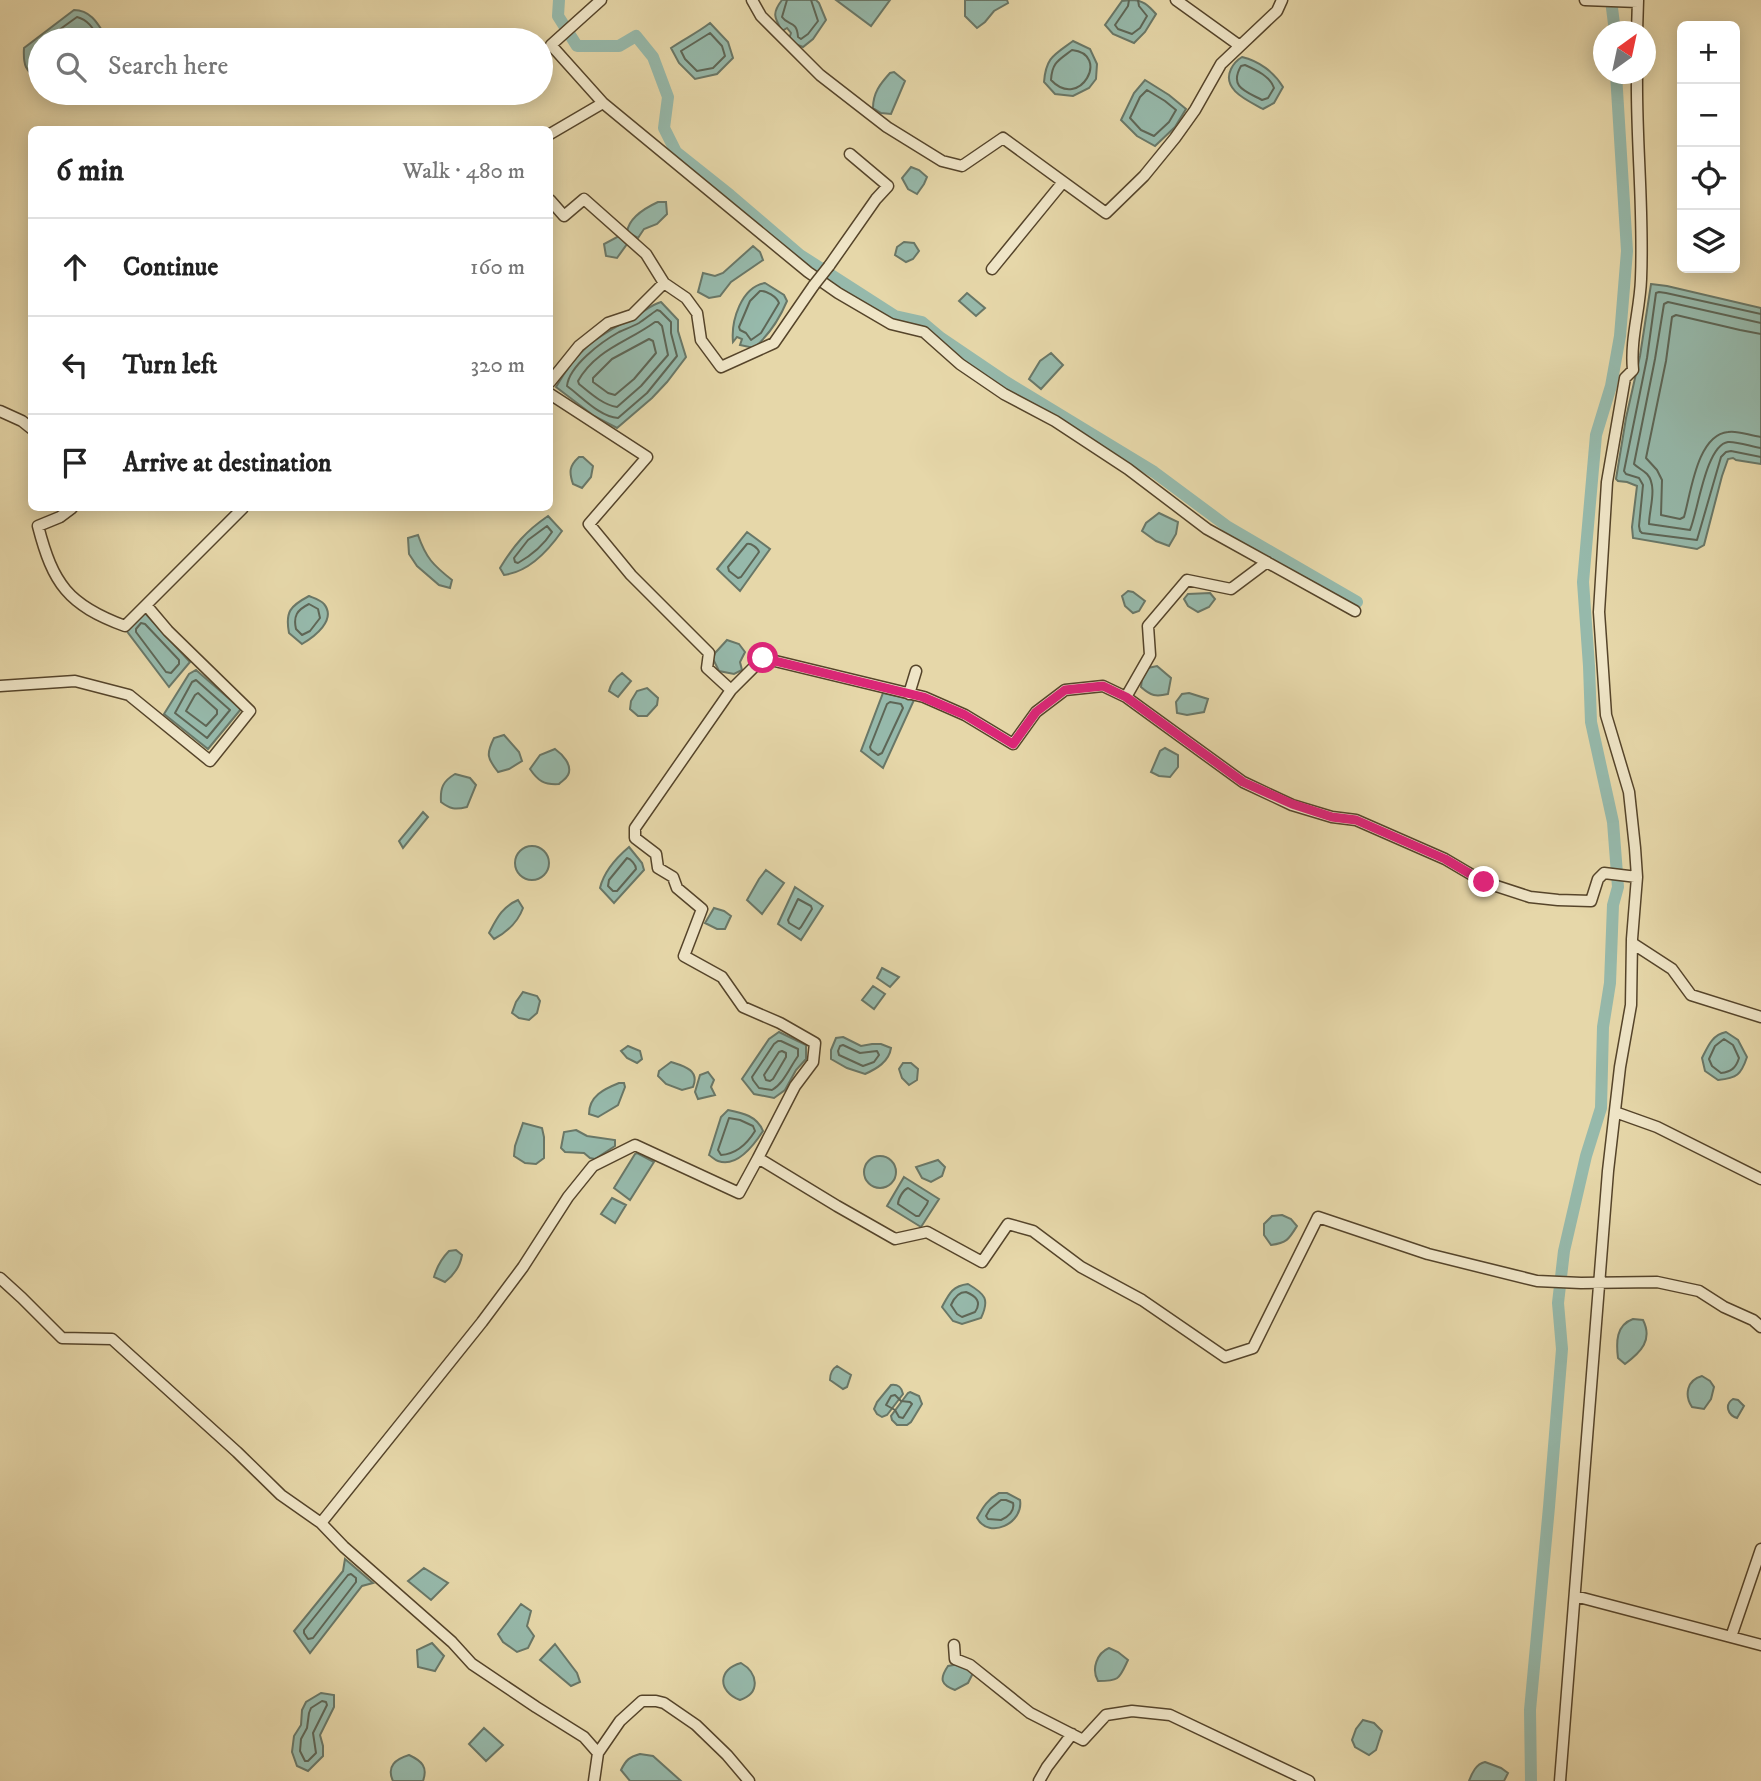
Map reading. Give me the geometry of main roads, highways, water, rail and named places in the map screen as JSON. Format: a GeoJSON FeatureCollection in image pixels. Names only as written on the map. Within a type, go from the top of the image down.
{"type":"FeatureCollection","features":[{"type":"Feature","properties":{"kind":"water"},"geometry":{"type":"Polygon","coordinates":[[[782,0],[816,0],[819,3],[826,20],[813,39],[803,47],[789,39],[791,33],[787,28],[782,31],[777,22],[775,12],[782,0]]]}},
{"type":"Feature","properties":{"kind":"water"},"geometry":{"type":"Polygon","coordinates":[[[836,0],[890,0],[871,26],[836,0]]]}},
{"type":"Feature","properties":{"kind":"water"},"geometry":{"type":"Polygon","coordinates":[[[965,0],[1007,0],[1008,3],[994,11],[977,28],[965,16],[965,0]]]}},
{"type":"Feature","properties":{"kind":"water"},"geometry":{"type":"Polygon","coordinates":[[[1131,0],[1145,4],[1156,14],[1145,32],[1134,43],[1113,34],[1105,25],[1122,1],[1131,0]]]}},
{"type":"Feature","properties":{"kind":"water"},"geometry":{"type":"Polygon","coordinates":[[[74,10],[86,13],[100,28],[50,28],[74,10]]]}},
{"type":"Feature","properties":{"kind":"water"},"geometry":{"type":"Polygon","coordinates":[[[710,23],[728,42],[733,58],[717,74],[695,79],[679,63],[671,48],[710,23]]]}},
{"type":"Feature","properties":{"kind":"water"},"geometry":{"type":"Polygon","coordinates":[[[1073,41],[1090,49],[1097,64],[1096,79],[1089,88],[1073,96],[1055,94],[1044,82],[1047,67],[1056,54],[1073,41]]]}},
{"type":"Feature","properties":{"kind":"water"},"geometry":{"type":"Polygon","coordinates":[[[28,45],[28,70],[24,59],[24,48],[28,45]]]}},
{"type":"Feature","properties":{"kind":"water"},"geometry":{"type":"Polygon","coordinates":[[[1242,57],[1266,68],[1283,87],[1274,103],[1263,109],[1238,94],[1230,83],[1231,69],[1242,57]]]}},
{"type":"Feature","properties":{"kind":"water"},"geometry":{"type":"Polygon","coordinates":[[[894,72],[905,81],[891,114],[881,113],[873,108],[874,98],[883,81],[894,72]]]}},
{"type":"Feature","properties":{"kind":"water"},"geometry":{"type":"Polygon","coordinates":[[[1145,80],[1186,109],[1175,127],[1155,146],[1137,136],[1121,120],[1134,93],[1145,80]]]}},
{"type":"Feature","properties":{"kind":"water"},"geometry":{"type":"Polygon","coordinates":[[[911,167],[927,177],[917,194],[908,189],[902,178],[911,167]]]}},
{"type":"Feature","properties":{"kind":"water"},"geometry":{"type":"Polygon","coordinates":[[[658,202],[666,202],[667,214],[657,224],[644,229],[638,238],[627,232],[634,217],[658,202]]]}},
{"type":"Feature","properties":{"kind":"water"},"geometry":{"type":"Polygon","coordinates":[[[619,236],[627,244],[617,258],[606,256],[604,244],[619,236]]]}},
{"type":"Feature","properties":{"kind":"water"},"geometry":{"type":"Polygon","coordinates":[[[904,242],[914,243],[919,251],[913,259],[906,262],[895,255],[897,247],[904,242]]]}},
{"type":"Feature","properties":{"kind":"water"},"geometry":{"type":"Polygon","coordinates":[[[753,246],[760,252],[763,260],[731,282],[720,296],[709,298],[698,292],[703,273],[715,276],[723,273],[753,246]]]}},
{"type":"Feature","properties":{"kind":"water"},"geometry":{"type":"Polygon","coordinates":[[[765,283],[784,295],[787,301],[781,315],[754,348],[740,345],[742,339],[737,337],[733,342],[739,306],[750,291],[765,283]]]}},
{"type":"Feature","properties":{"kind":"water"},"geometry":{"type":"Polygon","coordinates":[[[1651,284],[1761,308],[1761,464],[1728,459],[1704,545],[1697,549],[1633,538],[1637,486],[1616,479],[1651,284]]]}},
{"type":"Feature","properties":{"kind":"water"},"geometry":{"type":"Polygon","coordinates":[[[967,293],[985,308],[976,316],[959,301],[967,293]]]}},
{"type":"Feature","properties":{"kind":"water"},"geometry":{"type":"Polygon","coordinates":[[[661,302],[678,320],[678,331],[686,357],[652,398],[617,428],[594,416],[556,387],[572,363],[588,346],[607,332],[661,302]]]}},
{"type":"Feature","properties":{"kind":"water"},"geometry":{"type":"Polygon","coordinates":[[[1051,353],[1063,365],[1041,389],[1029,379],[1040,361],[1051,353]]]}},
{"type":"Feature","properties":{"kind":"water"},"geometry":{"type":"Polygon","coordinates":[[[583,457],[593,466],[591,477],[582,488],[573,484],[571,473],[573,463],[583,457]]]}},
{"type":"Feature","properties":{"kind":"water"},"geometry":{"type":"Polygon","coordinates":[[[1159,513],[1178,522],[1176,534],[1169,546],[1142,531],[1146,523],[1159,513]]]}},
{"type":"Feature","properties":{"kind":"water"},"geometry":{"type":"Polygon","coordinates":[[[548,516],[562,531],[557,539],[530,565],[504,575],[500,568],[510,552],[527,533],[548,516]]]}},
{"type":"Feature","properties":{"kind":"water"},"geometry":{"type":"Polygon","coordinates":[[[747,532],[770,549],[740,591],[717,569],[747,532]]]}},
{"type":"Feature","properties":{"kind":"water"},"geometry":{"type":"Polygon","coordinates":[[[418,535],[431,560],[452,580],[450,588],[439,585],[417,566],[409,554],[408,538],[418,535]]]}},
{"type":"Feature","properties":{"kind":"water"},"geometry":{"type":"Polygon","coordinates":[[[1128,591],[1145,601],[1139,611],[1133,613],[1125,606],[1122,596],[1128,591]]]}},
{"type":"Feature","properties":{"kind":"water"},"geometry":{"type":"Polygon","coordinates":[[[1210,593],[1215,599],[1209,607],[1198,612],[1188,606],[1184,599],[1188,594],[1210,593]]]}},
{"type":"Feature","properties":{"kind":"water"},"geometry":{"type":"Polygon","coordinates":[[[309,596],[323,603],[328,616],[322,627],[302,644],[289,633],[288,620],[290,610],[309,596]]]}},
{"type":"Feature","properties":{"kind":"water"},"geometry":{"type":"Polygon","coordinates":[[[144,612],[190,662],[169,687],[126,630],[144,612]]]}},
{"type":"Feature","properties":{"kind":"water"},"geometry":{"type":"Polygon","coordinates":[[[727,640],[739,644],[745,652],[740,662],[742,670],[734,674],[719,671],[713,659],[727,640]]]}},
{"type":"Feature","properties":{"kind":"water"},"geometry":{"type":"Polygon","coordinates":[[[1157,666],[1171,678],[1168,694],[1154,695],[1141,687],[1148,668],[1157,666]]]}},
{"type":"Feature","properties":{"kind":"water"},"geometry":{"type":"Polygon","coordinates":[[[196,670],[241,709],[208,749],[164,714],[189,674],[196,670]]]}},
{"type":"Feature","properties":{"kind":"water"},"geometry":{"type":"Polygon","coordinates":[[[622,673],[631,681],[618,697],[609,691],[622,673]]]}},
{"type":"Feature","properties":{"kind":"water"},"geometry":{"type":"Polygon","coordinates":[[[647,688],[658,698],[657,705],[647,716],[638,716],[630,709],[631,701],[637,691],[647,688]]]}},
{"type":"Feature","properties":{"kind":"water"},"geometry":{"type":"Polygon","coordinates":[[[883,693],[914,700],[883,768],[861,751],[883,693]]]}},
{"type":"Feature","properties":{"kind":"water"},"geometry":{"type":"Polygon","coordinates":[[[1189,693],[1208,699],[1204,712],[1187,715],[1177,713],[1176,702],[1182,694],[1189,693]]]}},
{"type":"Feature","properties":{"kind":"water"},"geometry":{"type":"Polygon","coordinates":[[[504,735],[519,752],[522,761],[498,772],[489,752],[494,738],[504,735]]]}},
{"type":"Feature","properties":{"kind":"water"},"geometry":{"type":"Polygon","coordinates":[[[1165,748],[1178,755],[1178,767],[1170,777],[1151,772],[1160,751],[1165,748]]]}},
{"type":"Feature","properties":{"kind":"water"},"geometry":{"type":"Polygon","coordinates":[[[555,749],[566,760],[569,771],[559,784],[549,784],[539,779],[530,769],[540,755],[555,749]]]}},
{"type":"Feature","properties":{"kind":"water"},"geometry":{"type":"Polygon","coordinates":[[[455,774],[470,778],[476,785],[467,807],[453,808],[441,802],[443,785],[455,774]]]}},
{"type":"Feature","properties":{"kind":"water"},"geometry":{"type":"Polygon","coordinates":[[[423,812],[428,817],[403,848],[399,841],[423,812]]]}},
{"type":"Feature","properties":{"kind":"water"},"geometry":{"type":"Polygon","coordinates":[[[532,846],[544,851],[549,863],[544,875],[532,880],[520,875],[515,863],[520,851],[532,846]]]}},
{"type":"Feature","properties":{"kind":"water"},"geometry":{"type":"Polygon","coordinates":[[[629,847],[642,863],[644,870],[614,903],[600,888],[611,865],[629,847]]]}},
{"type":"Feature","properties":{"kind":"water"},"geometry":{"type":"Polygon","coordinates":[[[766,870],[784,883],[762,914],[747,900],[766,870]]]}},
{"type":"Feature","properties":{"kind":"water"},"geometry":{"type":"Polygon","coordinates":[[[795,887],[823,906],[801,940],[778,924],[795,887]]]}},
{"type":"Feature","properties":{"kind":"water"},"geometry":{"type":"Polygon","coordinates":[[[518,900],[523,908],[518,918],[508,930],[494,939],[489,933],[497,918],[518,900]]]}},
{"type":"Feature","properties":{"kind":"water"},"geometry":{"type":"Polygon","coordinates":[[[714,908],[731,916],[725,929],[717,929],[705,923],[714,908]]]}},
{"type":"Feature","properties":{"kind":"water"},"geometry":{"type":"Polygon","coordinates":[[[882,968],[899,977],[890,987],[877,978],[882,968]]]}},
{"type":"Feature","properties":{"kind":"water"},"geometry":{"type":"Polygon","coordinates":[[[873,986],[885,994],[874,1009],[862,1000],[873,986]]]}},
{"type":"Feature","properties":{"kind":"water"},"geometry":{"type":"Polygon","coordinates":[[[523,992],[537,996],[540,1001],[537,1013],[529,1020],[512,1013],[523,992]]]}},
{"type":"Feature","properties":{"kind":"water"},"geometry":{"type":"Polygon","coordinates":[[[779,1032],[806,1045],[806,1059],[796,1070],[785,1090],[774,1098],[754,1094],[742,1079],[769,1039],[779,1032]]]}},
{"type":"Feature","properties":{"kind":"water"},"geometry":{"type":"Polygon","coordinates":[[[1726,1032],[1738,1040],[1747,1057],[1743,1068],[1737,1074],[1718,1080],[1705,1071],[1702,1058],[1714,1038],[1726,1032]]]}},
{"type":"Feature","properties":{"kind":"water"},"geometry":{"type":"Polygon","coordinates":[[[843,1037],[861,1046],[881,1044],[891,1048],[890,1053],[881,1064],[865,1074],[847,1068],[831,1059],[836,1038],[843,1037]]]}},
{"type":"Feature","properties":{"kind":"water"},"geometry":{"type":"Polygon","coordinates":[[[628,1046],[640,1051],[642,1059],[637,1063],[621,1051],[628,1046]]]}},
{"type":"Feature","properties":{"kind":"water"},"geometry":{"type":"Polygon","coordinates":[[[671,1062],[686,1067],[693,1073],[693,1087],[682,1090],[666,1084],[658,1076],[659,1071],[671,1062]]]}},
{"type":"Feature","properties":{"kind":"water"},"geometry":{"type":"Polygon","coordinates":[[[903,1063],[911,1063],[918,1069],[917,1080],[909,1085],[902,1078],[899,1069],[903,1063]]]}},
{"type":"Feature","properties":{"kind":"water"},"geometry":{"type":"Polygon","coordinates":[[[708,1072],[714,1080],[711,1087],[715,1095],[698,1099],[695,1092],[700,1075],[708,1072]]]}},
{"type":"Feature","properties":{"kind":"water"},"geometry":{"type":"Polygon","coordinates":[[[619,1083],[624,1083],[625,1087],[618,1105],[598,1117],[589,1114],[595,1098],[619,1083]]]}},
{"type":"Feature","properties":{"kind":"water"},"geometry":{"type":"Polygon","coordinates":[[[728,1110],[753,1119],[763,1131],[755,1143],[738,1158],[725,1162],[717,1161],[709,1155],[721,1117],[728,1110]]]}},
{"type":"Feature","properties":{"kind":"water"},"geometry":{"type":"Polygon","coordinates":[[[523,1123],[542,1128],[544,1158],[536,1164],[525,1163],[514,1156],[523,1123]]]}},
{"type":"Feature","properties":{"kind":"water"},"geometry":{"type":"Polygon","coordinates":[[[576,1130],[587,1136],[615,1140],[615,1146],[595,1159],[584,1153],[565,1152],[561,1148],[564,1132],[576,1130]]]}},
{"type":"Feature","properties":{"kind":"water"},"geometry":{"type":"Polygon","coordinates":[[[637,1153],[654,1162],[630,1200],[614,1188],[637,1153]]]}},
{"type":"Feature","properties":{"kind":"water"},"geometry":{"type":"Polygon","coordinates":[[[880,1156],[891,1161],[896,1172],[891,1183],[880,1188],[869,1183],[864,1172],[869,1161],[880,1156]]]}},
{"type":"Feature","properties":{"kind":"water"},"geometry":{"type":"Polygon","coordinates":[[[938,1160],[945,1167],[942,1176],[931,1182],[922,1178],[916,1167],[938,1160]]]}},
{"type":"Feature","properties":{"kind":"water"},"geometry":{"type":"Polygon","coordinates":[[[904,1177],[939,1199],[921,1227],[887,1206],[904,1177]]]}},
{"type":"Feature","properties":{"kind":"water"},"geometry":{"type":"Polygon","coordinates":[[[612,1198],[626,1205],[615,1223],[601,1214],[612,1198]]]}},
{"type":"Feature","properties":{"kind":"water"},"geometry":{"type":"Polygon","coordinates":[[[1282,1215],[1297,1226],[1287,1240],[1271,1245],[1264,1235],[1264,1224],[1272,1216],[1282,1215]]]}},
{"type":"Feature","properties":{"kind":"water"},"geometry":{"type":"Polygon","coordinates":[[[456,1250],[462,1255],[454,1274],[445,1282],[434,1277],[444,1257],[449,1251],[456,1250]]]}},
{"type":"Feature","properties":{"kind":"water"},"geometry":{"type":"Polygon","coordinates":[[[968,1284],[982,1294],[985,1306],[981,1318],[962,1324],[953,1321],[942,1307],[955,1289],[968,1284]]]}},
{"type":"Feature","properties":{"kind":"water"},"geometry":{"type":"Polygon","coordinates":[[[1633,1319],[1643,1320],[1646,1340],[1636,1355],[1625,1364],[1618,1358],[1617,1340],[1623,1325],[1633,1319]]]}},
{"type":"Feature","properties":{"kind":"water"},"geometry":{"type":"Polygon","coordinates":[[[837,1366],[851,1375],[847,1387],[843,1389],[830,1380],[837,1366]]]}},
{"type":"Feature","properties":{"kind":"water"},"geometry":{"type":"Polygon","coordinates":[[[1702,1376],[1714,1387],[1711,1399],[1704,1409],[1692,1407],[1688,1393],[1690,1384],[1702,1376]]]}},
{"type":"Feature","properties":{"kind":"water"},"geometry":{"type":"Polygon","coordinates":[[[891,1385],[899,1387],[903,1394],[887,1415],[882,1417],[874,1409],[891,1385]]]}},
{"type":"Feature","properties":{"kind":"water"},"geometry":{"type":"Polygon","coordinates":[[[910,1392],[919,1396],[922,1404],[911,1422],[897,1425],[891,1416],[910,1392]]]}},
{"type":"Feature","properties":{"kind":"water"},"geometry":{"type":"Polygon","coordinates":[[[1733,1399],[1744,1406],[1737,1418],[1728,1410],[1733,1399]]]}},
{"type":"Feature","properties":{"kind":"water"},"geometry":{"type":"Polygon","coordinates":[[[999,1493],[1007,1493],[1020,1500],[1020,1508],[1011,1522],[997,1528],[989,1528],[977,1518],[986,1504],[999,1493]]]}},
{"type":"Feature","properties":{"kind":"water"},"geometry":{"type":"Polygon","coordinates":[[[345,1559],[373,1583],[362,1586],[310,1653],[294,1631],[343,1571],[345,1559]]]}},
{"type":"Feature","properties":{"kind":"water"},"geometry":{"type":"Polygon","coordinates":[[[424,1568],[448,1583],[431,1600],[408,1581],[424,1568]]]}},
{"type":"Feature","properties":{"kind":"water"},"geometry":{"type":"Polygon","coordinates":[[[521,1604],[531,1611],[527,1626],[534,1636],[528,1648],[517,1652],[503,1642],[498,1634],[521,1604]]]}},
{"type":"Feature","properties":{"kind":"water"},"geometry":{"type":"Polygon","coordinates":[[[432,1643],[444,1656],[435,1671],[418,1667],[417,1650],[432,1643]]]}},
{"type":"Feature","properties":{"kind":"water"},"geometry":{"type":"Polygon","coordinates":[[[555,1644],[577,1673],[580,1682],[571,1686],[540,1660],[555,1644]]]}},
{"type":"Feature","properties":{"kind":"water"},"geometry":{"type":"Polygon","coordinates":[[[1109,1648],[1128,1660],[1118,1678],[1098,1681],[1096,1662],[1109,1648]]]}},
{"type":"Feature","properties":{"kind":"water"},"geometry":{"type":"Polygon","coordinates":[[[741,1663],[751,1672],[755,1683],[751,1693],[740,1700],[727,1691],[723,1680],[728,1670],[741,1663]]]}},
{"type":"Feature","properties":{"kind":"water"},"geometry":{"type":"Polygon","coordinates":[[[959,1664],[973,1673],[968,1683],[955,1690],[944,1684],[943,1675],[948,1666],[959,1664]]]}},
{"type":"Feature","properties":{"kind":"water"},"geometry":{"type":"Polygon","coordinates":[[[321,1693],[334,1695],[334,1707],[320,1735],[323,1756],[308,1771],[297,1766],[292,1752],[294,1736],[301,1725],[302,1710],[306,1702],[321,1693]]]}},
{"type":"Feature","properties":{"kind":"water"},"geometry":{"type":"Polygon","coordinates":[[[1363,1720],[1374,1723],[1382,1731],[1376,1750],[1369,1755],[1355,1747],[1352,1740],[1363,1720]]]}},
{"type":"Feature","properties":{"kind":"water"},"geometry":{"type":"Polygon","coordinates":[[[484,1728],[503,1745],[486,1761],[469,1744],[484,1728]]]}},
{"type":"Feature","properties":{"kind":"water"},"geometry":{"type":"Polygon","coordinates":[[[640,1754],[653,1756],[681,1781],[630,1781],[621,1770],[628,1759],[640,1754]]]}},
{"type":"Feature","properties":{"kind":"water"},"geometry":{"type":"Polygon","coordinates":[[[409,1755],[423,1765],[423,1781],[393,1781],[392,1767],[409,1755]]]}},
{"type":"Feature","properties":{"kind":"water"},"geometry":{"type":"Polygon","coordinates":[[[1485,1762],[1508,1773],[1504,1781],[1469,1781],[1477,1767],[1485,1762]]]}},
{"type":"Feature","properties":{"kind":"waterway"},"geometry":{"type":"LineString","coordinates":[[559,0],[558,16],[577,46],[619,46],[636,36],[653,57],[668,97],[664,128],[676,152],[800,255],[895,316],[922,322],[1006,382],[1154,472],[1228,527],[1357,602]]}},
{"type":"Feature","properties":{"kind":"waterway"},"geometry":{"type":"LineString","coordinates":[[1611,0],[1614,21]]}},
{"type":"Feature","properties":{"kind":"waterway"},"geometry":{"type":"LineString","coordinates":[[1531,1781],[1530,1710],[1562,1349],[1558,1303],[1564,1251],[1586,1156],[1601,1108],[1603,1027],[1610,983],[1613,905],[1618,887],[1613,822],[1591,722],[1583,582],[1596,435],[1611,386],[1620,336],[1627,251],[1617,84]]}}]}
